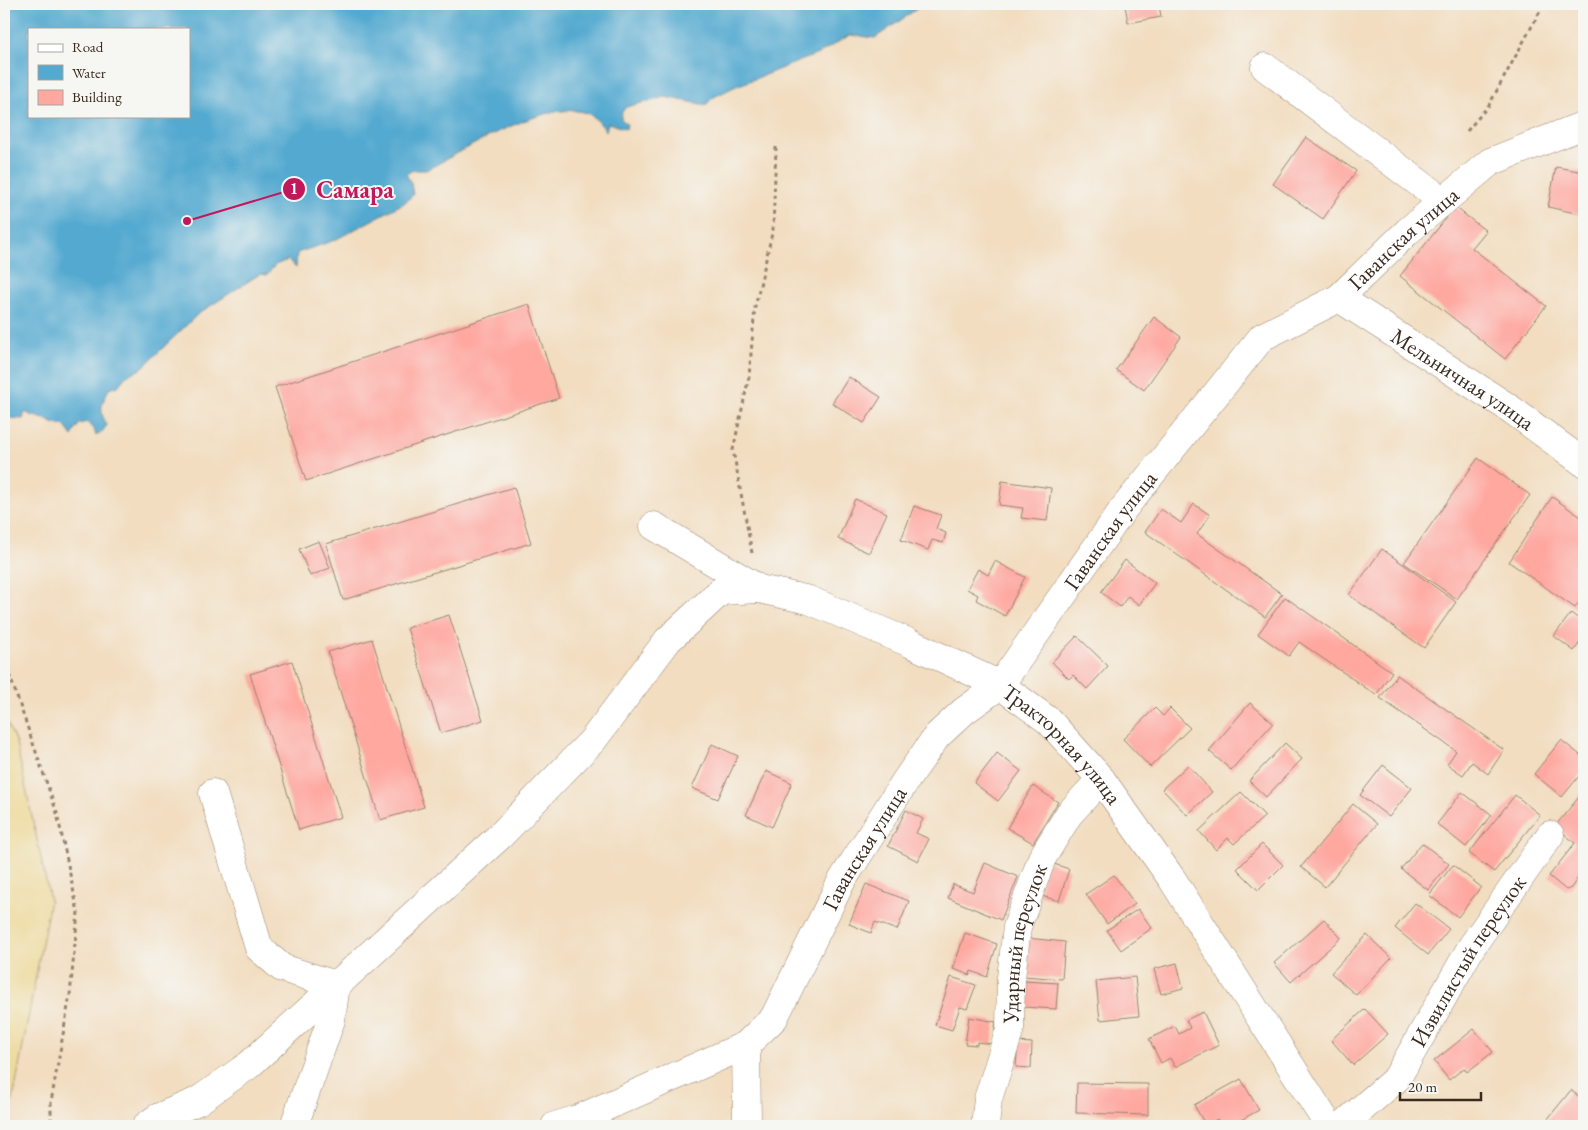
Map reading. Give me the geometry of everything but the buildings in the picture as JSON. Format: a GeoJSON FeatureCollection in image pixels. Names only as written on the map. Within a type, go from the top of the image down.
{"type":"FeatureCollection","features":[{"type":"Feature","properties":{"kind":"street"},"geometry":{"type":"LineString","coordinates":[[1265,68],[1443,201]]}},
{"type":"Feature","properties":{"kind":"street","name":"Гаванская улица"},"geometry":{"type":"LineString","coordinates":[[554,1126],[578,1119],[746,1044],[774,1018],[841,882],[906,780],[937,736],[964,711],[1000,685],[1124,508],[1262,337],[1339,298],[1408,231],[1490,162],[1584,126]]}},
{"type":"Feature","properties":{"kind":"street","name":"Мельничная улица"},"geometry":{"type":"LineString","coordinates":[[1339,298],[1510,408],[1584,463]]}},
{"type":"Feature","properties":{"kind":"street","name":"Тракторная улица"},"geometry":{"type":"LineString","coordinates":[[654,526],[759,589],[809,600],[910,643],[1000,685],[1049,721],[1101,779],[1172,879],[1328,1126]]}},
{"type":"Feature","properties":{"kind":"street"},"geometry":{"type":"LineString","coordinates":[[146,1126],[157,1118],[198,1101],[249,1065],[501,835],[593,740],[668,640],[721,591],[759,589]]}},
{"type":"Feature","properties":{"kind":"street","name":"Ударный переулок"},"geometry":{"type":"LineString","coordinates":[[985,1126],[988,1099],[1010,1029],[1017,928],[1042,858],[1069,814],[1101,779]]}},
{"type":"Feature","properties":{"kind":"street"},"geometry":{"type":"LineString","coordinates":[[213,793],[259,948],[282,968],[336,985]]}},
{"type":"Feature","properties":{"kind":"street","name":"Извилистый переулок"},"geometry":{"type":"LineString","coordinates":[[1342,1126],[1397,1078],[1472,946],[1550,835]]}},
{"type":"Feature","properties":{"kind":"street"},"geometry":{"type":"LineString","coordinates":[[294,1126],[331,1020],[336,985]]}},
{"type":"Feature","properties":{"kind":"street"},"geometry":{"type":"LineString","coordinates":[[746,1044],[747,1126]]}},
{"type":"Feature","properties":{"kind":"path"},"geometry":{"type":"LineString","coordinates":[[1467,131],[1489,105],[1544,4]]}},
{"type":"Feature","properties":{"kind":"path"},"geometry":{"type":"LineString","coordinates":[[759,589],[733,450],[748,377],[755,307],[773,229],[776,147]]}},
{"type":"Feature","properties":{"kind":"path"},"geometry":{"type":"LineString","coordinates":[[4,659],[57,814],[78,912],[70,995],[51,1102],[51,1126]]}},
{"type":"Feature","properties":{"kind":"sand"},"geometry":{"type":"Polygon","coordinates":[[[4,716],[16,743],[50,900],[13,1100],[4,1112],[4,716]]]}},
{"type":"Feature","properties":{"kind":"water"},"geometry":{"type":"Polygon","coordinates":[[[4,4],[924,4],[875,38],[850,35],[818,54],[734,87],[712,98],[706,105],[665,97],[626,107],[622,112],[621,119],[627,124],[626,129],[608,123],[606,131],[599,122],[587,113],[566,111],[546,114],[481,140],[426,170],[413,170],[406,174],[411,183],[413,195],[404,203],[335,240],[297,253],[296,268],[288,260],[275,265],[267,275],[260,274],[198,314],[141,369],[127,375],[118,386],[109,389],[102,407],[104,420],[107,425],[96,436],[94,429],[87,422],[79,424],[72,436],[64,425],[55,424],[25,412],[23,419],[9,418],[4,411],[4,4]]]}},
{"type":"Feature","properties":{"kind":"place","name":"Самара"},"geometry":{"type":"Point","coordinates":[187,221]}}]}
